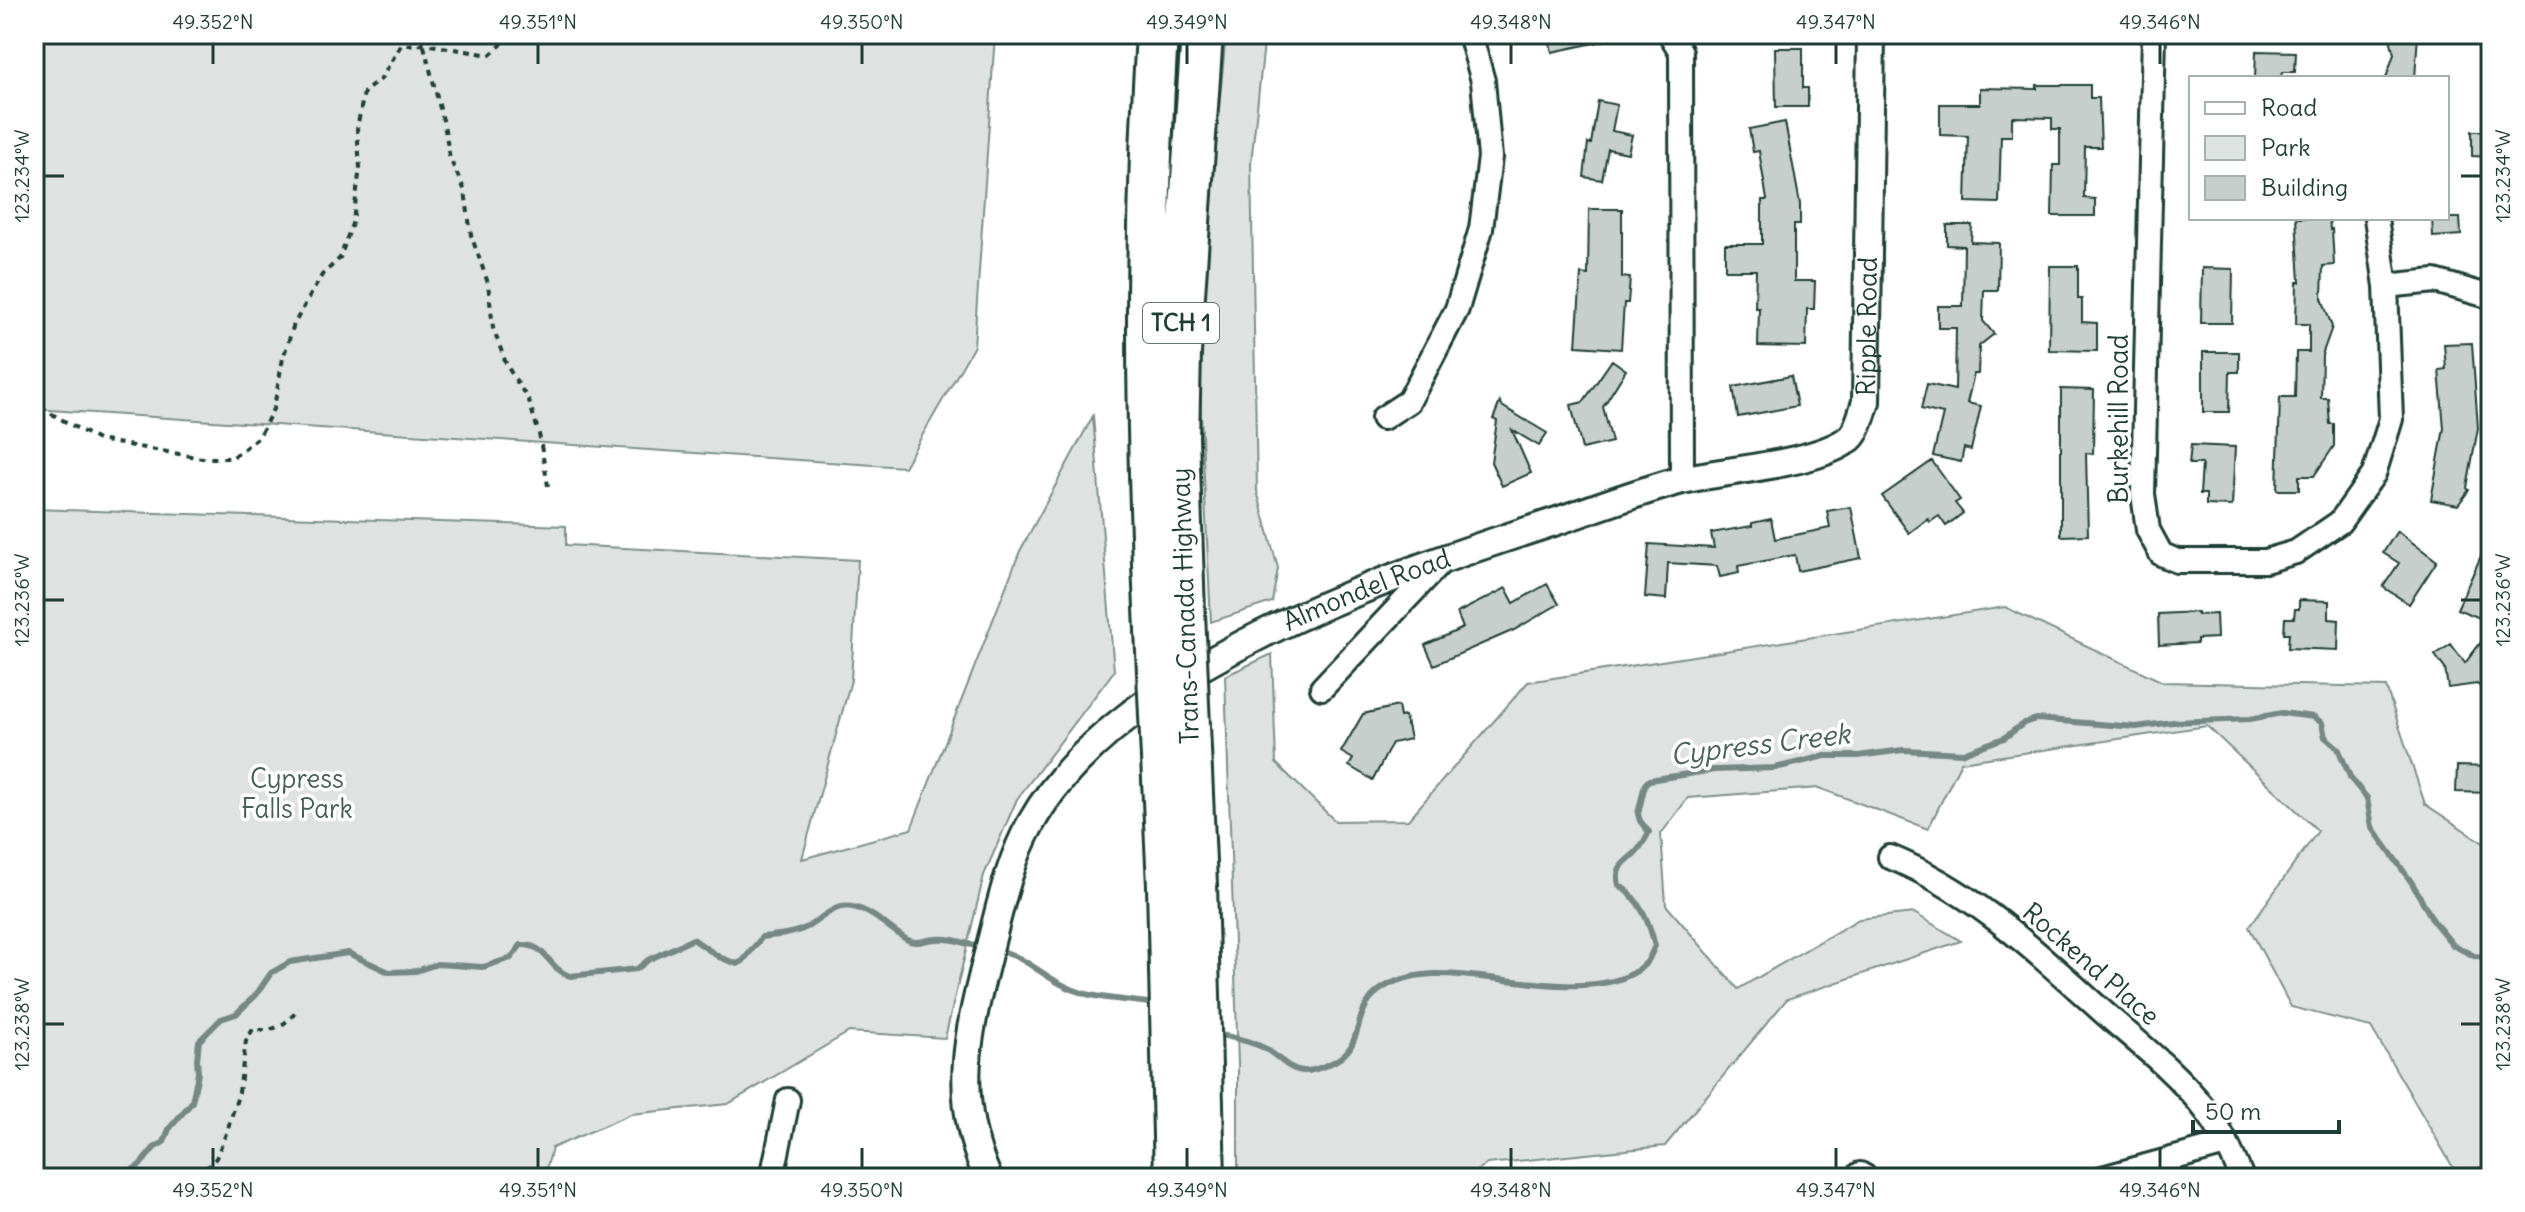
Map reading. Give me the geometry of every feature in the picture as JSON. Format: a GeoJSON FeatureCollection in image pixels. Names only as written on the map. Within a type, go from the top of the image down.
{"type":"FeatureCollection","features":[{"type":"Feature","properties":{"kind":"highway","name":"Trans-Canada Highway"},"geometry":{"type":"LineString","coordinates":[[1157,34],[1149,184],[1149,468],[1170,621],[1196,885],[1204,1178]]}},
{"type":"Feature","properties":{"kind":"highway","name":"Trans-Canada Highway"},"geometry":{"type":"LineString","coordinates":[[1175,1178],[1168,886],[1170,621],[1180,353],[1202,34]]}},
{"type":"Feature","properties":{"kind":"street"},"geometry":{"type":"LineString","coordinates":[[1383,418],[1409,401],[1457,309],[1481,229],[1490,157],[1483,81],[1470,34]]}},
{"type":"Feature","properties":{"kind":"street"},"geometry":{"type":"LineString","coordinates":[[1670,34],[1681,52],[1682,480]]}},
{"type":"Feature","properties":{"kind":"street","name":"Ripple Road"},"geometry":{"type":"LineString","coordinates":[[1682,480],[1828,452],[1853,436],[1866,402],[1871,34]]}},
{"type":"Feature","properties":{"kind":"street","name":"Burkehill Road"},"geometry":{"type":"LineString","coordinates":[[2154,34],[2143,494],[2148,530],[2161,554],[2177,561],[2265,561],[2296,552],[2340,522],[2374,474],[2391,419],[2386,286],[2376,220]]}},
{"type":"Feature","properties":{"kind":"street"},"geometry":{"type":"LineString","coordinates":[[2386,286],[2435,281],[2491,297]]}},
{"type":"Feature","properties":{"kind":"street","name":"Almondel Road"},"geometry":{"type":"LineString","coordinates":[[988,1178],[967,1112],[966,1084],[972,1019],[1005,886],[1031,822],[1066,775],[1092,748],[1153,698],[1193,672],[1279,627],[1446,557],[1682,480]]}},
{"type":"Feature","properties":{"kind":"street"},"geometry":{"type":"LineString","coordinates":[[1322,688],[1446,557]]}},
{"type":"Feature","properties":{"kind":"street","name":"Rockend Place"},"geometry":{"type":"LineString","coordinates":[[1890,857],[1951,886],[2003,923],[2174,1074],[2207,1111],[2242,1178]]}},
{"type":"Feature","properties":{"kind":"street"},"geometry":{"type":"LineString","coordinates":[[772,1178],[788,1100]]}},
{"type":"Feature","properties":{"kind":"street"},"geometry":{"type":"LineString","coordinates":[[2102,1178],[2226,1144]]}},
{"type":"Feature","properties":{"kind":"path"},"geometry":{"type":"LineString","coordinates":[[411,34],[425,44]]}},
{"type":"Feature","properties":{"kind":"path"},"geometry":{"type":"LineString","coordinates":[[421,34],[450,159],[465,191],[471,235],[488,283],[493,328],[507,366],[529,401],[539,434],[548,486]]}},
{"type":"Feature","properties":{"kind":"path"},"geometry":{"type":"LineString","coordinates":[[34,397],[43,409],[98,440],[159,448],[202,458],[232,458],[259,437],[274,407],[283,358],[294,324],[322,275],[340,258],[353,221],[360,167],[357,129],[364,92],[381,79],[401,45],[425,44],[490,55],[501,45],[506,34]]}},
{"type":"Feature","properties":{"kind":"path"},"geometry":{"type":"LineString","coordinates":[[198,1178],[216,1158],[227,1131],[239,1092],[246,1041],[253,1029],[280,1027],[299,1008]]}},
{"type":"Feature","properties":{"kind":"green space"},"geometry":{"type":"Polygon","coordinates":[[[34,34],[995,34],[974,346],[904,467],[34,409],[34,34]]]}},
{"type":"Feature","properties":{"kind":"green space"},"geometry":{"type":"Polygon","coordinates":[[[1226,34],[1265,34],[1251,163],[1257,491],[1278,568],[1272,602],[1211,622],[1199,375],[1226,34]]]}},
{"type":"Feature","properties":{"kind":"green space","name":"Cypress Falls Park"},"geometry":{"type":"Polygon","coordinates":[[[1093,416],[1114,671],[1017,799],[984,875],[945,1038],[849,1032],[728,1104],[631,1114],[552,1148],[544,1178],[34,1178],[34,509],[566,526],[566,545],[858,560],[851,680],[802,859],[911,829],[1020,551],[1093,416]]]}},
{"type":"Feature","properties":{"kind":"green space"},"geometry":{"type":"Polygon","coordinates":[[[2005,607],[2163,682],[2386,687],[2425,804],[2491,848],[2491,1167],[2454,1169],[2371,1027],[2291,1007],[2249,927],[2318,831],[2207,726],[1961,762],[1928,829],[1819,788],[1688,798],[1661,834],[1666,905],[1738,989],[1859,919],[1914,913],[1961,941],[1787,999],[1665,1146],[1487,1164],[1465,1178],[1238,1178],[1238,1064],[1225,676],[1272,654],[1276,763],[1335,821],[1408,820],[1528,682],[2005,607]]]}},
{"type":"Feature","properties":{"kind":"building"},"geometry":{"type":"Polygon","coordinates":[[[1548,34],[1603,34],[1604,41],[1552,52],[1548,34]]]}},
{"type":"Feature","properties":{"kind":"building"},"geometry":{"type":"Polygon","coordinates":[[[2389,34],[2418,34],[2415,76],[2387,76],[2394,54],[2389,34]]]}},
{"type":"Feature","properties":{"kind":"building"},"geometry":{"type":"Polygon","coordinates":[[[1775,48],[1803,48],[1803,88],[1808,88],[1808,107],[1776,107],[1775,48]]]}},
{"type":"Feature","properties":{"kind":"building"},"geometry":{"type":"Polygon","coordinates":[[[2256,51],[2296,52],[2295,72],[2282,72],[2281,76],[2255,76],[2256,51]]]}},
{"type":"Feature","properties":{"kind":"building"},"geometry":{"type":"Polygon","coordinates":[[[2037,85],[2090,85],[2090,98],[2099,98],[2101,147],[2085,147],[2084,198],[2095,199],[2095,216],[2052,216],[2053,165],[2060,165],[2060,129],[2052,129],[2052,118],[2012,117],[2012,136],[2001,136],[1999,203],[1966,202],[1968,136],[1940,135],[1940,104],[1980,104],[1980,88],[2037,89],[2037,85]]]}},
{"type":"Feature","properties":{"kind":"building"},"geometry":{"type":"Polygon","coordinates":[[[1598,101],[1617,105],[1612,131],[1632,135],[1628,153],[1608,149],[1602,180],[1584,177],[1598,101]]]}},
{"type":"Feature","properties":{"kind":"building"},"geometry":{"type":"Polygon","coordinates":[[[1785,122],[1800,204],[1800,225],[1794,225],[1794,281],[1815,281],[1814,309],[1807,309],[1806,347],[1758,346],[1756,270],[1725,270],[1725,244],[1762,244],[1762,200],[1767,200],[1759,151],[1753,152],[1749,129],[1785,122]]]}},
{"type":"Feature","properties":{"kind":"building"},"geometry":{"type":"Polygon","coordinates":[[[2472,131],[2491,131],[2491,157],[2472,156],[2472,131]]]}},
{"type":"Feature","properties":{"kind":"building"},"geometry":{"type":"Polygon","coordinates":[[[1589,209],[1622,209],[1622,277],[1630,278],[1628,303],[1624,303],[1621,349],[1576,346],[1581,274],[1588,275],[1589,209]]]}},
{"type":"Feature","properties":{"kind":"building"},"geometry":{"type":"Polygon","coordinates":[[[2460,218],[2461,235],[2433,237],[2432,220],[2460,218]]]}},
{"type":"Feature","properties":{"kind":"building"},"geometry":{"type":"Polygon","coordinates":[[[2296,220],[2329,220],[2334,265],[2323,266],[2322,298],[2332,327],[2322,355],[2321,398],[2328,398],[2330,424],[2334,424],[2334,446],[2314,476],[2299,476],[2299,490],[2277,490],[2280,397],[2295,397],[2296,352],[2309,352],[2309,324],[2296,324],[2297,282],[2300,282],[2296,220]]]}},
{"type":"Feature","properties":{"kind":"building"},"geometry":{"type":"Polygon","coordinates":[[[1947,225],[1972,225],[1971,242],[1999,243],[1998,290],[1984,290],[1983,321],[1994,334],[1979,346],[1978,374],[1974,374],[1967,403],[1981,406],[1971,450],[1964,448],[1961,462],[1933,456],[1943,414],[1921,409],[1927,384],[1955,390],[1956,328],[1938,328],[1938,306],[1963,306],[1964,246],[1947,245],[1947,225]]]}},
{"type":"Feature","properties":{"kind":"building"},"geometry":{"type":"Polygon","coordinates":[[[2050,266],[2078,266],[2082,322],[2097,323],[2097,351],[2049,350],[2050,266]]]}},
{"type":"Feature","properties":{"kind":"building"},"geometry":{"type":"Polygon","coordinates":[[[2202,268],[2233,269],[2232,323],[2201,323],[2202,268]]]}},
{"type":"Feature","properties":{"kind":"building"},"geometry":{"type":"Polygon","coordinates":[[[2472,343],[2478,428],[2469,490],[2458,505],[2431,500],[2444,428],[2439,370],[2446,369],[2444,344],[2472,343]]]}},
{"type":"Feature","properties":{"kind":"building"},"geometry":{"type":"Polygon","coordinates":[[[2203,352],[2239,352],[2239,372],[2230,372],[2229,412],[2203,412],[2203,352]]]}},
{"type":"Feature","properties":{"kind":"building"},"geometry":{"type":"Polygon","coordinates":[[[1612,360],[1626,370],[1603,407],[1612,442],[1582,449],[1571,405],[1583,402],[1612,360]]]}},
{"type":"Feature","properties":{"kind":"building"},"geometry":{"type":"Polygon","coordinates":[[[1791,376],[1797,406],[1738,417],[1733,387],[1791,376]]]}},
{"type":"Feature","properties":{"kind":"building"},"geometry":{"type":"Polygon","coordinates":[[[2061,389],[2094,390],[2093,454],[2086,453],[2088,535],[2061,536],[2061,389]]]}},
{"type":"Feature","properties":{"kind":"building"},"geometry":{"type":"Polygon","coordinates":[[[1500,402],[1547,433],[1539,446],[1512,430],[1531,473],[1502,486],[1491,462],[1497,421],[1493,419],[1500,402]]]}},
{"type":"Feature","properties":{"kind":"building"},"geometry":{"type":"Polygon","coordinates":[[[2191,445],[2235,447],[2232,506],[2206,505],[2206,494],[2200,494],[2202,464],[2189,464],[2191,445]]]}},
{"type":"Feature","properties":{"kind":"building"},"geometry":{"type":"Polygon","coordinates":[[[1932,461],[1960,500],[1955,503],[1963,513],[1946,526],[1939,516],[1930,522],[1928,519],[1909,533],[1882,496],[1932,461]]]}},
{"type":"Feature","properties":{"kind":"building"},"geometry":{"type":"Polygon","coordinates":[[[1851,507],[1861,558],[1798,571],[1795,555],[1738,566],[1739,573],[1720,577],[1717,566],[1668,563],[1666,599],[1645,597],[1649,544],[1714,548],[1711,533],[1752,526],[1752,523],[1771,519],[1775,539],[1830,528],[1827,511],[1851,507]]]}},
{"type":"Feature","properties":{"kind":"building"},"geometry":{"type":"Polygon","coordinates":[[[2397,531],[2437,561],[2409,604],[2383,587],[2399,563],[2383,553],[2397,531]]]}},
{"type":"Feature","properties":{"kind":"building"},"geometry":{"type":"Polygon","coordinates":[[[2491,534],[2491,595],[2480,618],[2457,609],[2491,534]]]}},
{"type":"Feature","properties":{"kind":"building"},"geometry":{"type":"Polygon","coordinates":[[[1547,584],[1559,604],[1514,630],[1434,665],[1425,645],[1463,628],[1457,613],[1506,588],[1514,603],[1547,584]]]}},
{"type":"Feature","properties":{"kind":"building"},"geometry":{"type":"Polygon","coordinates":[[[2299,600],[2329,601],[2329,619],[2339,620],[2338,650],[2288,648],[2289,633],[2284,633],[2285,618],[2294,618],[2295,609],[2299,609],[2299,600]]]}},
{"type":"Feature","properties":{"kind":"building"},"geometry":{"type":"Polygon","coordinates":[[[2197,612],[2197,615],[2216,614],[2217,638],[2197,639],[2197,643],[2159,645],[2158,614],[2197,612]]]}},
{"type":"Feature","properties":{"kind":"building"},"geometry":{"type":"Polygon","coordinates":[[[2482,641],[2491,648],[2491,696],[2477,684],[2448,688],[2445,669],[2435,655],[2451,644],[2465,663],[2482,641]]]}},
{"type":"Feature","properties":{"kind":"building"},"geometry":{"type":"Polygon","coordinates":[[[1398,706],[1400,717],[1405,716],[1410,739],[1392,743],[1373,780],[1349,766],[1353,759],[1341,752],[1363,714],[1398,706]]]}},
{"type":"Feature","properties":{"kind":"building"},"geometry":{"type":"Polygon","coordinates":[[[2457,766],[2491,767],[2491,793],[2456,792],[2457,766]]]}},
{"type":"Feature","properties":{"kind":"waterway","name":"Cypress Creek"},"geometry":{"type":"LineString","coordinates":[[1215,1034],[1256,1045],[1292,1068],[1309,1071],[1327,1065],[1347,1052],[1372,997],[1385,987],[1409,977],[1457,975],[1576,985],[1604,983],[1629,976],[1647,962],[1655,946],[1643,911],[1618,880],[1620,868],[1638,850],[1649,832],[1638,814],[1645,784],[1649,780],[1714,770],[1775,768],[1825,756],[1858,756],[1903,750],[1963,753],[2004,738],[2024,723],[2036,719],[2136,727],[2250,719],[2282,713],[2314,717],[2322,723],[2325,737],[2338,748],[2351,779],[2367,798],[2372,827],[2412,883],[2434,922],[2453,945],[2474,956],[2491,957]]}},
{"type":"Feature","properties":{"kind":"waterway","name":"Cypress Creek"},"geometry":{"type":"LineString","coordinates":[[120,1178],[140,1165],[154,1148],[164,1142],[169,1129],[192,1102],[198,1073],[199,1041],[221,1019],[236,1014],[256,995],[271,973],[290,962],[348,953],[389,972],[416,971],[437,964],[483,967],[511,958],[521,945],[529,945],[570,976],[637,969],[648,960],[693,939],[719,957],[737,964],[762,937],[798,931],[841,907],[868,912],[910,941],[948,939],[984,948]]}},
{"type":"Feature","properties":{"kind":"waterway","name":"Cypress Creek"},"geometry":{"type":"LineString","coordinates":[[995,950],[1006,952],[1064,986],[1083,993],[1156,1004]]}}]}
